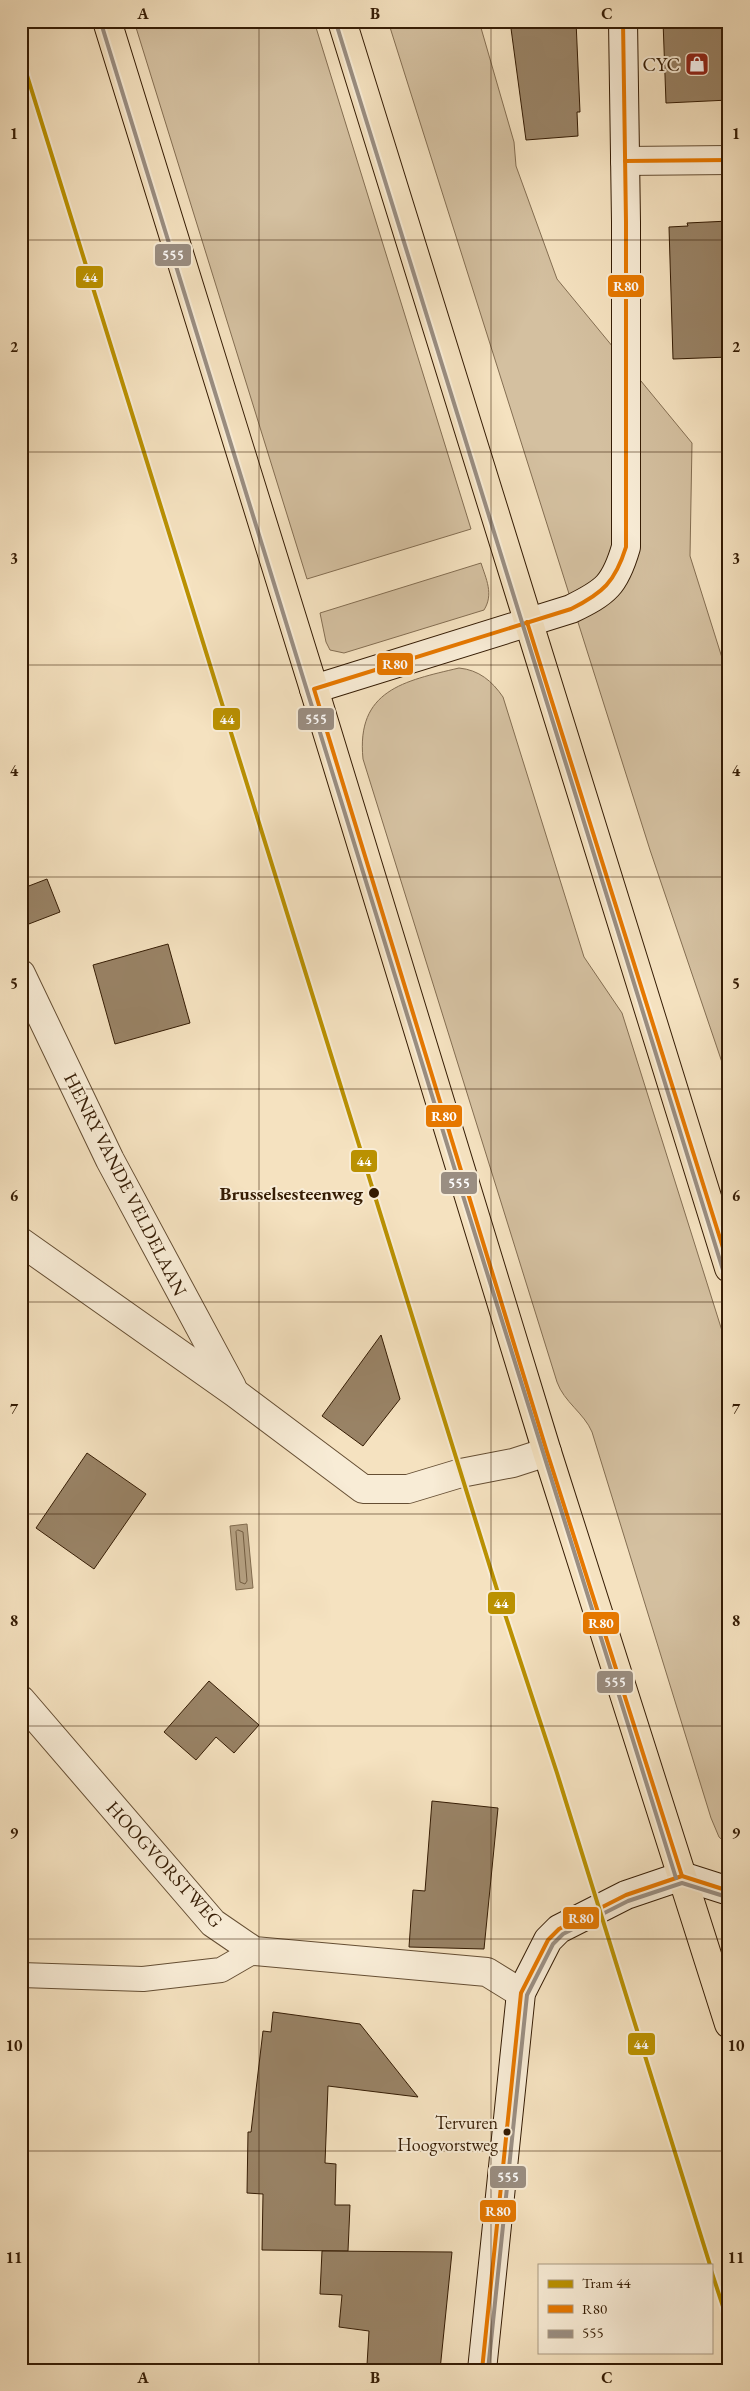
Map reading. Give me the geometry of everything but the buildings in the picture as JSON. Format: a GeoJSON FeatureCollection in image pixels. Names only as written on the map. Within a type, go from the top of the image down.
{"type":"FeatureCollection","features":[{"type":"Feature","properties":{"kind":"main road"},"geometry":{"type":"LineString","coordinates":[[107,21],[314,689],[547,1452],[729,2024]]}},
{"type":"Feature","properties":{"kind":"main road"},"geometry":{"type":"LineString","coordinates":[[342,21],[729,1268]]}},
{"type":"Feature","properties":{"kind":"street"},"geometry":{"type":"LineString","coordinates":[[314,689],[571,609],[606,589],[618,573],[626,547],[623,21]]}},
{"type":"Feature","properties":{"kind":"street"},"geometry":{"type":"LineString","coordinates":[[625,161],[729,160]]}},
{"type":"Feature","properties":{"kind":"street","name":"HENRY VANDE VELDELAAN"},"geometry":{"type":"LineString","coordinates":[[21,974],[110,1160],[235,1393]]}},
{"type":"Feature","properties":{"kind":"street"},"geometry":{"type":"LineString","coordinates":[[21,1242],[235,1393],[363,1489],[408,1489],[461,1473],[513,1462],[547,1452]]}},
{"type":"Feature","properties":{"kind":"street","name":"HOOGVORSTWEG"},"geometry":{"type":"LineString","coordinates":[[21,1700],[213,1922],[254,1951]]}},
{"type":"Feature","properties":{"kind":"street"},"geometry":{"type":"LineString","coordinates":[[482,2370],[521,1993],[548,1940],[559,1929],[626,1895],[682,1876],[729,1891]]}},
{"type":"Feature","properties":{"kind":"street"},"geometry":{"type":"LineString","coordinates":[[254,1951],[487,1972],[521,1993]]}},
{"type":"Feature","properties":{"kind":"lane"},"geometry":{"type":"LineString","coordinates":[[21,1975],[143,1979],[221,1970],[254,1951]]}},
{"type":"Feature","properties":{"kind":"shaded area"},"geometry":{"type":"Polygon","coordinates":[[[134,21],[314,21],[471,529],[307,579],[134,21]]]}},
{"type":"Feature","properties":{"kind":"shaded area"},"geometry":{"type":"Polygon","coordinates":[[[388,21],[479,21],[514,142],[516,166],[557,279],[692,443],[690,556],[729,680],[729,1083],[650,850],[388,21]]]}},
{"type":"Feature","properties":{"kind":"shaded area"},"geometry":{"type":"Polygon","coordinates":[[[481,563],[489,592],[484,610],[344,653],[330,650],[326,642],[320,613],[481,563]]]}},
{"type":"Feature","properties":{"kind":"shaded area"},"geometry":{"type":"Polygon","coordinates":[[[459,668],[473,671],[484,677],[503,697],[584,957],[622,1013],[729,1353],[729,1846],[719,1837],[711,1818],[592,1432],[584,1419],[564,1396],[557,1382],[363,759],[363,736],[367,718],[376,703],[388,692],[403,684],[459,668]]]}},
{"type":"Feature","properties":{"kind":"water"},"geometry":{"type":"Polygon","coordinates":[[[247,1524],[253,1588],[236,1590],[230,1526],[247,1524]]]}},
{"type":"Feature","properties":{"kind":"tram line","name":"44"},"geometry":{"type":"LineString","coordinates":[[21,56],[499,1596],[557,1773],[710,2264]]}},
{"type":"Feature","properties":{"kind":"tram line","name":"44"},"geometry":{"type":"LineString","coordinates":[[712,2273],[729,2325]]}},
{"type":"Feature","properties":{"kind":"transit line","name":"R80"},"geometry":{"type":"LineString","coordinates":[[623,21],[626,222],[626,547],[622,559],[612,578],[600,592],[571,609],[314,689],[547,1452],[682,1876]]}},
{"type":"Feature","properties":{"kind":"transit line","name":"555"},"geometry":{"type":"LineString","coordinates":[[101,23],[676,1878]]}},
{"type":"Feature","properties":{"kind":"transit line","name":"555"},"geometry":{"type":"LineString","coordinates":[[336,23],[723,1270]]}},
{"type":"Feature","properties":{"kind":"transit line","name":"R80"},"geometry":{"type":"LineString","coordinates":[[625,161],[729,160]]}},
{"type":"Feature","properties":{"kind":"transit line","name":"R80"},"geometry":{"type":"LineString","coordinates":[[527,622],[729,1267]]}},
{"type":"Feature","properties":{"kind":"transit line","name":"R80"},"geometry":{"type":"LineString","coordinates":[[482,2370],[521,1993],[548,1940],[559,1929],[626,1895],[682,1876],[729,1891]]}},
{"type":"Feature","properties":{"kind":"transit line","name":"555"},"geometry":{"type":"LineString","coordinates":[[488,2370],[527,1995],[553,1944],[563,1934],[628,1901],[682,1883],[727,1897]]}},
{"type":"Feature","properties":{"kind":"place","name":"CYC"},"geometry":{"type":"Point","coordinates":[697,64]}},
{"type":"Feature","properties":{"kind":"place","name":"Brusselsesteenweg"},"geometry":{"type":"Point","coordinates":[374,1193]}},
{"type":"Feature","properties":{"kind":"place","name":"Tervuren Hoogvorstweg"},"geometry":{"type":"Point","coordinates":[507,2132]}}]}
